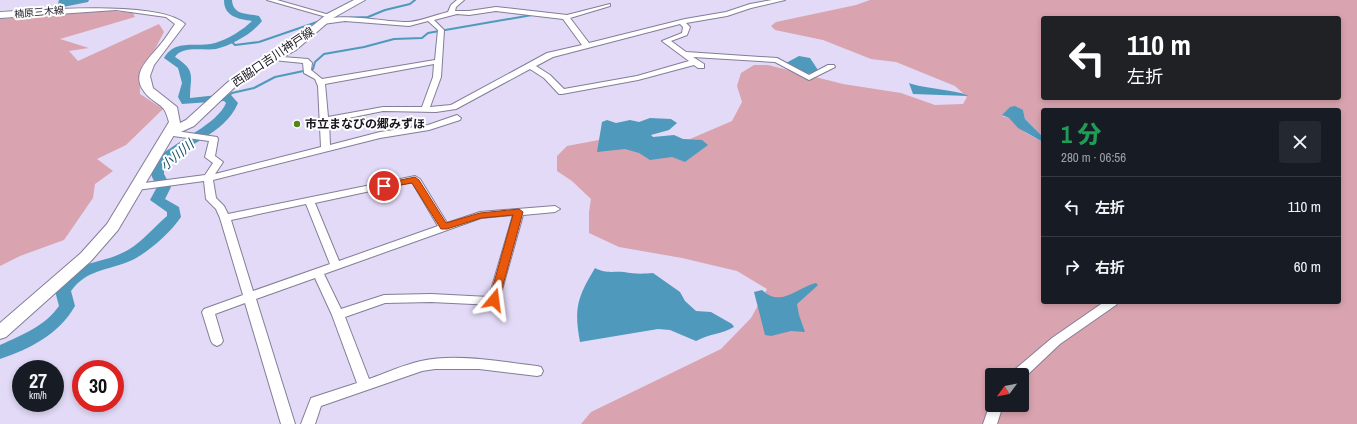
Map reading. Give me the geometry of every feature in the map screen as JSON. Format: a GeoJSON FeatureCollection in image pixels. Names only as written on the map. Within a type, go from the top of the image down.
{"type":"FeatureCollection","features":[{"type":"Feature","properties":{"kind":"main road","name":"西脇口吉川神戸線"},"geometry":{"type":"LineString","coordinates":[[169,133],[190,123],[249,72],[297,44],[327,19],[361,0]]}},
{"type":"Feature","properties":{"kind":"main road","name":"楠原三木線"},"geometry":{"type":"LineString","coordinates":[[0,15],[116,7],[169,14],[180,24],[149,64],[145,77],[147,87],[153,94],[171,107],[175,122],[169,133]]}},
{"type":"Feature","properties":{"kind":"main road"},"geometry":{"type":"LineString","coordinates":[[0,333],[86,257],[113,228],[169,133]]}},
{"type":"Feature","properties":{"kind":"street"},"geometry":{"type":"LineString","coordinates":[[270,0],[327,19],[353,19],[403,24],[452,13],[506,9],[564,17],[608,6]]}},
{"type":"Feature","properties":{"kind":"street"},"geometry":{"type":"LineString","coordinates":[[452,13],[452,8],[455,3],[461,0]]}},
{"type":"Feature","properties":{"kind":"street"},"geometry":{"type":"LineString","coordinates":[[324,120],[383,109],[436,110],[452,107],[543,57],[681,22],[727,14],[750,6],[782,0]]}},
{"type":"Feature","properties":{"kind":"street"},"geometry":{"type":"LineString","coordinates":[[564,17],[587,46]]}},
{"type":"Feature","properties":{"kind":"street"},"geometry":{"type":"LineString","coordinates":[[425,109],[437,77],[440,61],[441,30],[430,19]]}},
{"type":"Feature","properties":{"kind":"street"},"geometry":{"type":"LineString","coordinates":[[529,65],[550,78],[562,92],[638,78],[698,64],[666,41],[685,34],[687,27],[681,22]]}},
{"type":"Feature","properties":{"kind":"street"},"geometry":{"type":"LineString","coordinates":[[684,54],[777,60],[809,78],[831,67]]}},
{"type":"Feature","properties":{"kind":"street"},"geometry":{"type":"LineString","coordinates":[[274,58],[306,61],[308,63],[307,71],[314,75],[320,82],[322,86],[326,148]]}},
{"type":"Feature","properties":{"kind":"street"},"geometry":{"type":"LineString","coordinates":[[320,82],[440,61]]}},
{"type":"Feature","properties":{"kind":"street"},"geometry":{"type":"LineString","coordinates":[[137,187],[208,178],[380,135],[429,127],[457,118]]}},
{"type":"Feature","properties":{"kind":"street"},"geometry":{"type":"LineString","coordinates":[[169,133],[214,138],[210,157],[218,162],[208,178],[210,199],[220,208],[225,218],[288,424]]}},
{"type":"Feature","properties":{"kind":"street"},"geometry":{"type":"LineString","coordinates":[[225,218],[415,180],[444,227]]}},
{"type":"Feature","properties":{"kind":"street"},"geometry":{"type":"LineString","coordinates":[[309,201],[336,266]]}},
{"type":"Feature","properties":{"kind":"street"},"geometry":{"type":"LineString","coordinates":[[218,341],[208,312],[249,296],[480,215],[555,210]]}},
{"type":"Feature","properties":{"kind":"street"},"geometry":{"type":"LineString","coordinates":[[338,314],[384,299],[431,298],[494,300],[519,212]]}},
{"type":"Feature","properties":{"kind":"street"},"geometry":{"type":"LineString","coordinates":[[318,272],[338,314],[366,386]]}},
{"type":"Feature","properties":{"kind":"street"},"geometry":{"type":"LineString","coordinates":[[1026,368],[1056,341],[1109,304]]}},
{"type":"Feature","properties":{"kind":"street"},"geometry":{"type":"LineString","coordinates":[[308,424],[316,402],[421,366],[435,363],[537,371]]}},
{"type":"Feature","properties":{"kind":"street"},"geometry":{"type":"LineString","coordinates":[[990,424],[994,412]]}},
{"type":"Feature","properties":{"kind":"shaded area"},"geometry":{"type":"Polygon","coordinates":[[[870,0],[1357,0],[1357,424],[581,424],[591,412],[721,349],[751,318],[767,289],[737,271],[682,258],[619,247],[589,233],[589,212],[591,199],[572,181],[557,171],[557,156],[567,146],[604,139],[660,142],[690,139],[732,121],[742,102],[737,86],[741,73],[754,65],[768,65],[843,84],[901,93],[935,105],[963,104],[967,97],[955,86],[896,62],[871,59],[823,40],[775,30],[771,26],[776,22],[856,5],[870,0]]]}},
{"type":"Feature","properties":{"kind":"shaded area"},"geometry":{"type":"Polygon","coordinates":[[[110,11],[133,13],[135,17],[60,39],[89,48],[69,51],[78,61],[159,24],[164,32],[140,77],[140,94],[163,109],[126,145],[97,159],[113,171],[95,184],[93,198],[64,240],[20,256],[0,266],[0,19],[110,11]]]}},
{"type":"Feature","properties":{"kind":"water"},"geometry":{"type":"Polygon","coordinates":[[[799,56],[810,58],[818,72],[806,74],[786,63],[799,56]]]}},
{"type":"Feature","properties":{"kind":"water"},"geometry":{"type":"Polygon","coordinates":[[[909,83],[965,94],[968,96],[913,94],[909,83]]]}},
{"type":"Feature","properties":{"kind":"water"},"geometry":{"type":"Polygon","coordinates":[[[1015,106],[1023,110],[1025,119],[1041,135],[1041,141],[1018,128],[1009,118],[1002,115],[1010,107],[1015,106]]]}},
{"type":"Feature","properties":{"kind":"water"},"geometry":{"type":"Polygon","coordinates":[[[650,118],[671,119],[677,123],[669,130],[651,135],[653,137],[674,135],[683,139],[702,140],[708,145],[685,162],[672,157],[650,160],[639,153],[625,149],[597,152],[602,122],[607,120],[616,123],[630,120],[639,122],[650,118]]]}},
{"type":"Feature","properties":{"kind":"water"},"geometry":{"type":"Polygon","coordinates":[[[595,268],[606,272],[638,274],[653,273],[680,292],[685,301],[696,311],[711,312],[732,324],[734,327],[696,341],[670,330],[658,329],[580,342],[577,320],[578,304],[584,287],[595,268]]]}},
{"type":"Feature","properties":{"kind":"water"},"geometry":{"type":"Polygon","coordinates":[[[816,283],[818,285],[797,304],[805,332],[791,331],[771,336],[765,335],[754,292],[762,290],[769,295],[782,297],[816,283]]]}},
{"type":"Feature","properties":{"kind":"waterway","name":"小川川"},"geometry":{"type":"LineString","coordinates":[[63,0],[63,4],[85,0]]}},
{"type":"Feature","properties":{"kind":"waterway","name":"小川川"},"geometry":{"type":"LineString","coordinates":[[0,352],[38,335],[54,323],[67,306],[63,291],[70,281],[77,275],[84,270],[116,261],[133,254],[146,244],[174,217],[174,210],[157,200],[164,187],[158,174],[158,167],[164,159],[220,121],[228,112],[232,103],[227,97],[186,102],[184,97],[187,83],[183,67],[169,58],[172,53],[182,48],[215,46],[231,39],[254,25],[257,21],[256,18],[237,15],[230,9],[228,0]]}},
{"type":"Feature","properties":{"kind":"waterway"},"geometry":{"type":"LineString","coordinates":[[341,18],[368,17],[385,10],[410,4],[415,0]]}},
{"type":"Feature","properties":{"kind":"waterway"},"geometry":{"type":"LineString","coordinates":[[227,97],[232,93],[254,88],[275,77],[313,69],[315,62],[324,54],[364,47],[394,39],[422,38],[428,33],[532,15]]}},
{"type":"Feature","properties":{"kind":"waterway"},"geometry":{"type":"LineString","coordinates":[[229,39],[235,45],[259,42],[320,21]]}},
{"type":"Feature","properties":{"kind":"place","name":"市立まなびの郷みずほ"},"geometry":{"type":"Point","coordinates":[297,124]}},
{"type":"Feature","properties":{"kind":"route"},"geometry":{"type":"LineString","coordinates":[[384,186],[415,180],[444,227],[480,215],[519,212],[494,300]]}}]}
